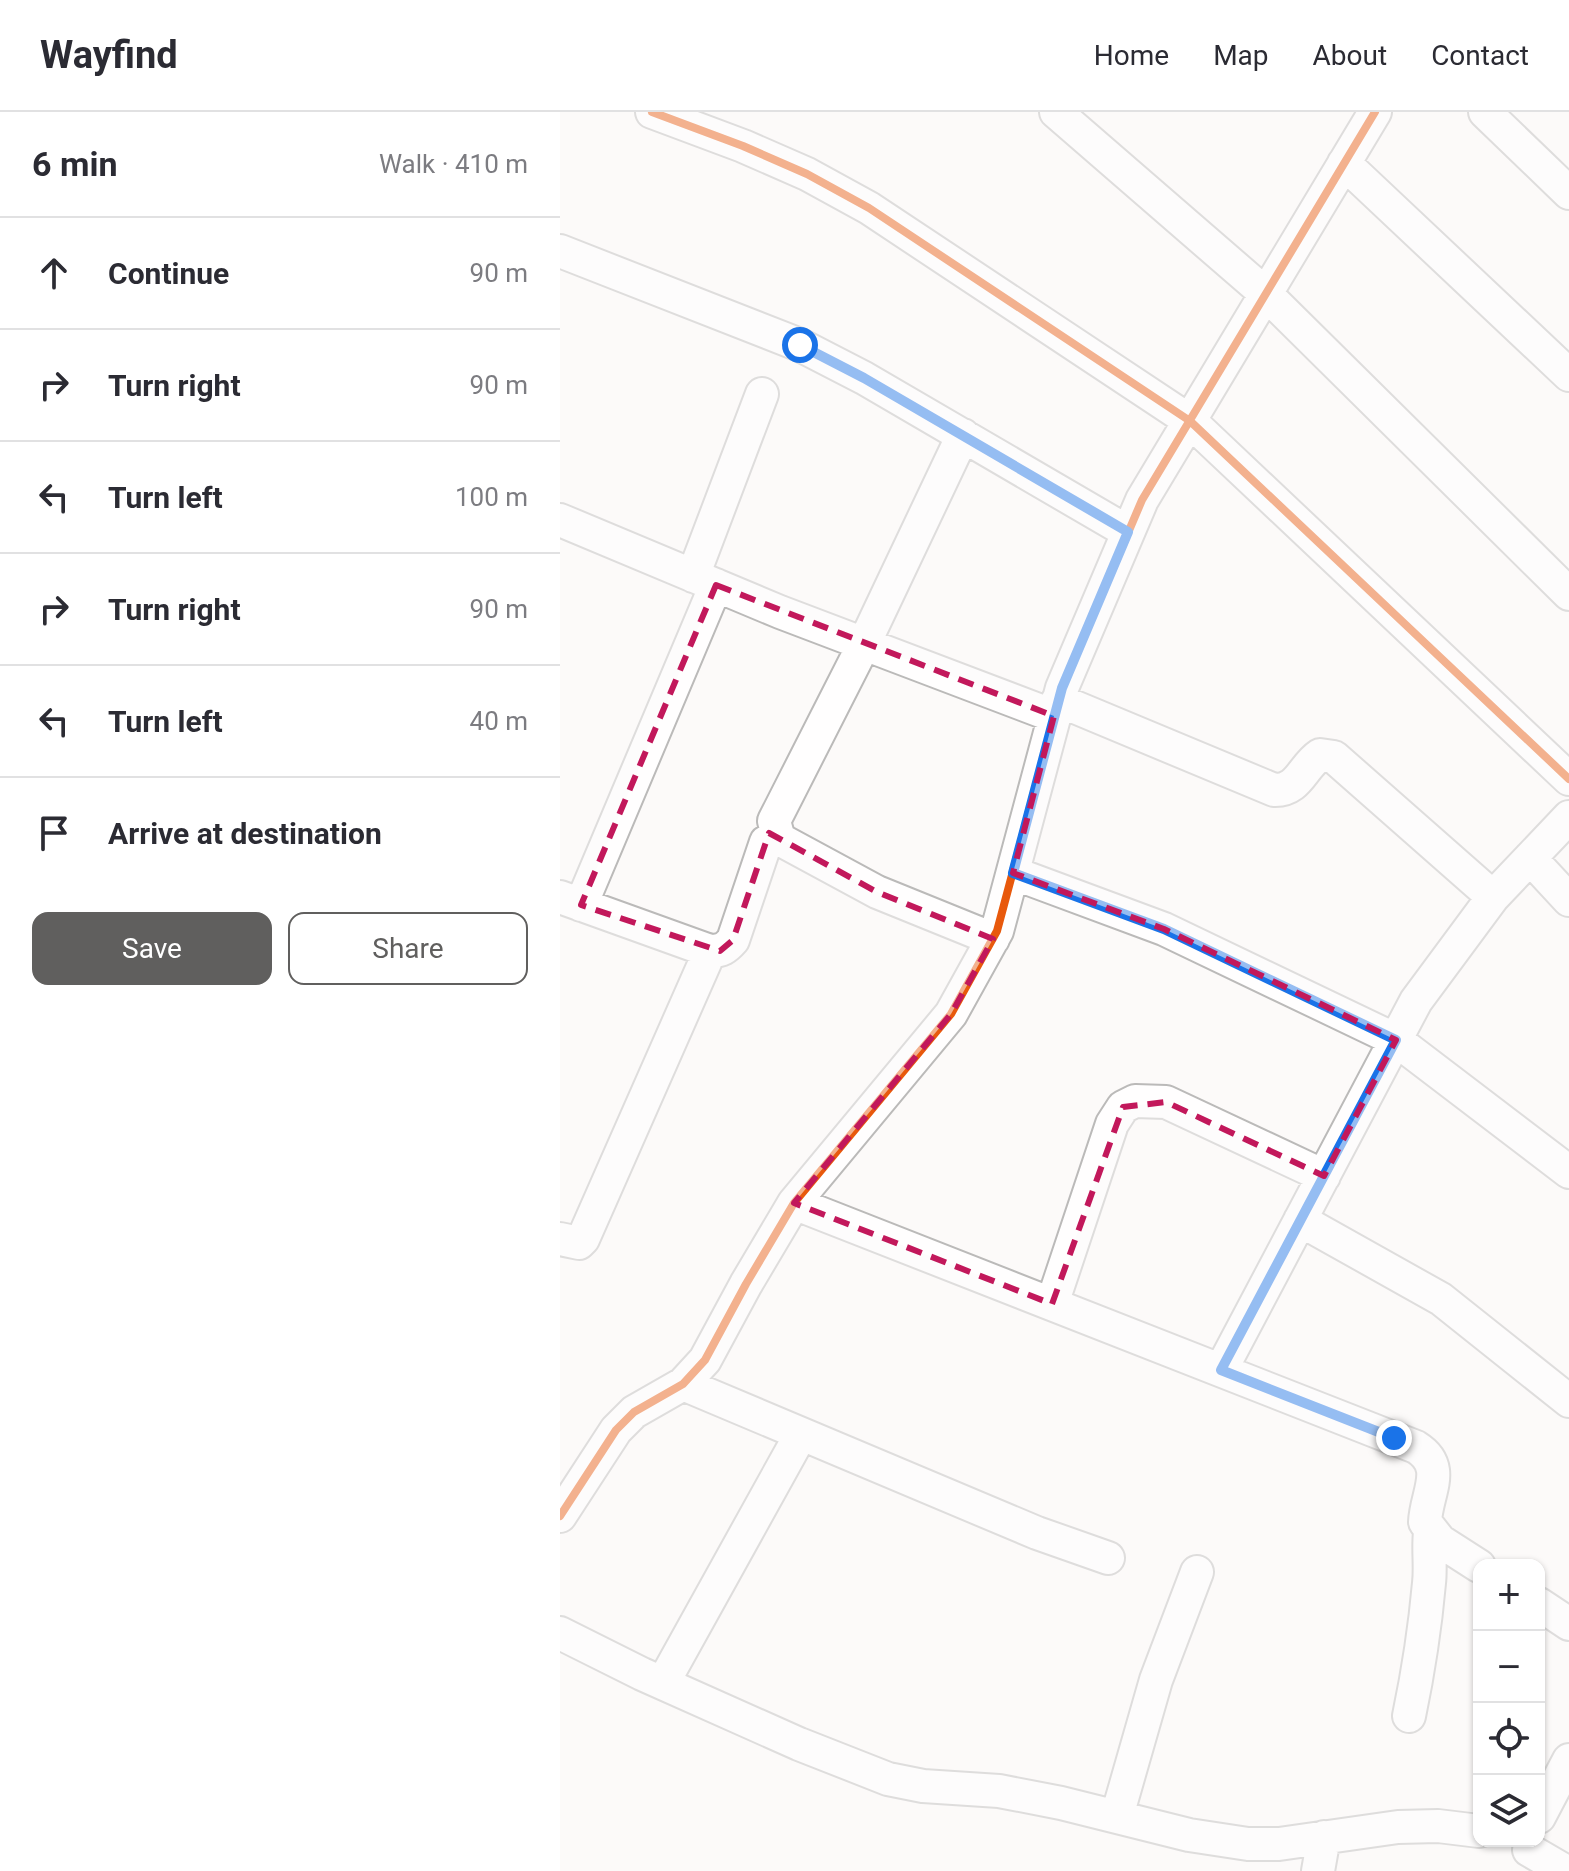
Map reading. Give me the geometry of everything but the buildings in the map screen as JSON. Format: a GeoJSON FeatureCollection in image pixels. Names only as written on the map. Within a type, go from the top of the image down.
{"type":"FeatureCollection","features":[{"type":"Feature","properties":{"kind":"street"},"geometry":{"type":"LineString","coordinates":[[652,112],[807,174],[869,208],[1190,421],[1569,779]]}},
{"type":"Feature","properties":{"kind":"street"},"geometry":{"type":"LineString","coordinates":[[1056,112],[1266,294],[1569,594]]}},
{"type":"Feature","properties":{"kind":"street"},"geometry":{"type":"LineString","coordinates":[[560,1516],[616,1430],[634,1412],[683,1384],[705,1360],[794,1203],[951,1014],[993,939],[1056,708],[1142,500],[1375,112]]}},
{"type":"Feature","properties":{"kind":"street"},"geometry":{"type":"LineString","coordinates":[[1485,112],[1569,193]]}},
{"type":"Feature","properties":{"kind":"street"},"geometry":{"type":"LineString","coordinates":[[1344,163],[1569,375]]}},
{"type":"Feature","properties":{"kind":"street"},"geometry":{"type":"LineString","coordinates":[[560,251],[800,345],[864,378],[1128,532]]}},
{"type":"Feature","properties":{"kind":"street"},"geometry":{"type":"LineString","coordinates":[[762,394],[705,580],[571,901],[710,951],[727,948],[733,940],[766,842],[779,839],[877,892],[993,939]]}},
{"type":"Feature","properties":{"kind":"street"},"geometry":{"type":"LineString","coordinates":[[779,839],[774,821],[864,644],[963,435]]}},
{"type":"Feature","properties":{"kind":"street"},"geometry":{"type":"LineString","coordinates":[[560,520],[864,644],[1056,708],[1274,790],[1287,790],[1293,786],[1320,755],[1334,757],[1493,897]]}},
{"type":"Feature","properties":{"kind":"street"},"geometry":{"type":"LineString","coordinates":[[1221,1370],[1416,1001],[1493,897],[1569,817]]}},
{"type":"Feature","properties":{"kind":"street"},"geometry":{"type":"LineString","coordinates":[[1530,858],[1569,900]]}},
{"type":"Feature","properties":{"kind":"street"},"geometry":{"type":"LineString","coordinates":[[1013,873],[1164,929],[1396,1040],[1569,1172]]}},
{"type":"Feature","properties":{"kind":"street"},"geometry":{"type":"LineString","coordinates":[[560,1239],[579,1243],[583,1239],[710,951]]}},
{"type":"Feature","properties":{"kind":"street"},"geometry":{"type":"LineString","coordinates":[[1052,1304],[1112,1124],[1123,1107],[1135,1101],[1166,1102],[1324,1176]]}},
{"type":"Feature","properties":{"kind":"street"},"geometry":{"type":"LineString","coordinates":[[794,1203],[1426,1453],[1432,1459],[1435,1471],[1425,1522],[1430,1532],[1473,1562]]}},
{"type":"Feature","properties":{"kind":"street"},"geometry":{"type":"LineString","coordinates":[[1300,1220],[1441,1299],[1569,1401]]}},
{"type":"Feature","properties":{"kind":"street"},"geometry":{"type":"LineString","coordinates":[[683,1384],[1037,1533],[1108,1558]]}},
{"type":"Feature","properties":{"kind":"street"},"geometry":{"type":"LineString","coordinates":[[663,1683],[801,1434]]}},
{"type":"Feature","properties":{"kind":"street"},"geometry":{"type":"LineString","coordinates":[[1409,1716],[1430,1579],[1430,1532]]}},
{"type":"Feature","properties":{"kind":"street"},"geometry":{"type":"LineString","coordinates":[[1117,1816],[1156,1680],[1197,1572]]}},
{"type":"Feature","properties":{"kind":"street"},"geometry":{"type":"LineString","coordinates":[[1545,1608],[1569,1624]]}},
{"type":"Feature","properties":{"kind":"street"},"geometry":{"type":"LineString","coordinates":[[560,1633],[799,1744],[888,1779],[923,1786],[999,1791],[1189,1835],[1248,1844],[1279,1844],[1419,1826],[1473,1830]]}},
{"type":"Feature","properties":{"kind":"street"},"geometry":{"type":"LineString","coordinates":[[1545,1806],[1569,1760]]}},
{"type":"Feature","properties":{"kind":"street"},"geometry":{"type":"LineString","coordinates":[[1318,1871],[1324,1837]]}},
{"type":"Feature","properties":{"kind":"street"},"geometry":{"type":"LineString","coordinates":[[1528,1854],[1565,1871]]}},
{"type":"Feature","properties":{"kind":"highlighted area"},"geometry":{"type":"Polygon","coordinates":[[[716,585],[1054,716],[1013,873],[1164,929],[1396,1040],[1324,1176],[1166,1102],[1123,1107],[1052,1304],[794,1203],[951,1014],[993,939],[877,892],[769,833],[733,940],[720,951],[581,905],[716,585]]]}},
{"type":"Feature","properties":{"kind":"cycle path"},"geometry":{"type":"LineString","coordinates":[[652,112],[807,174],[869,208],[1190,421],[1569,779]]}},
{"type":"Feature","properties":{"kind":"cycle path"},"geometry":{"type":"LineString","coordinates":[[560,1516],[616,1430],[634,1412],[683,1384],[705,1360],[794,1203],[951,1014],[997,931],[1062,688],[1142,500],[1375,112]]}},
{"type":"Feature","properties":{"kind":"route"},"geometry":{"type":"LineString","coordinates":[[800,345],[864,378],[1128,532],[1062,688],[1013,873],[1164,929],[1396,1040],[1221,1370],[1394,1438]]}}]}
